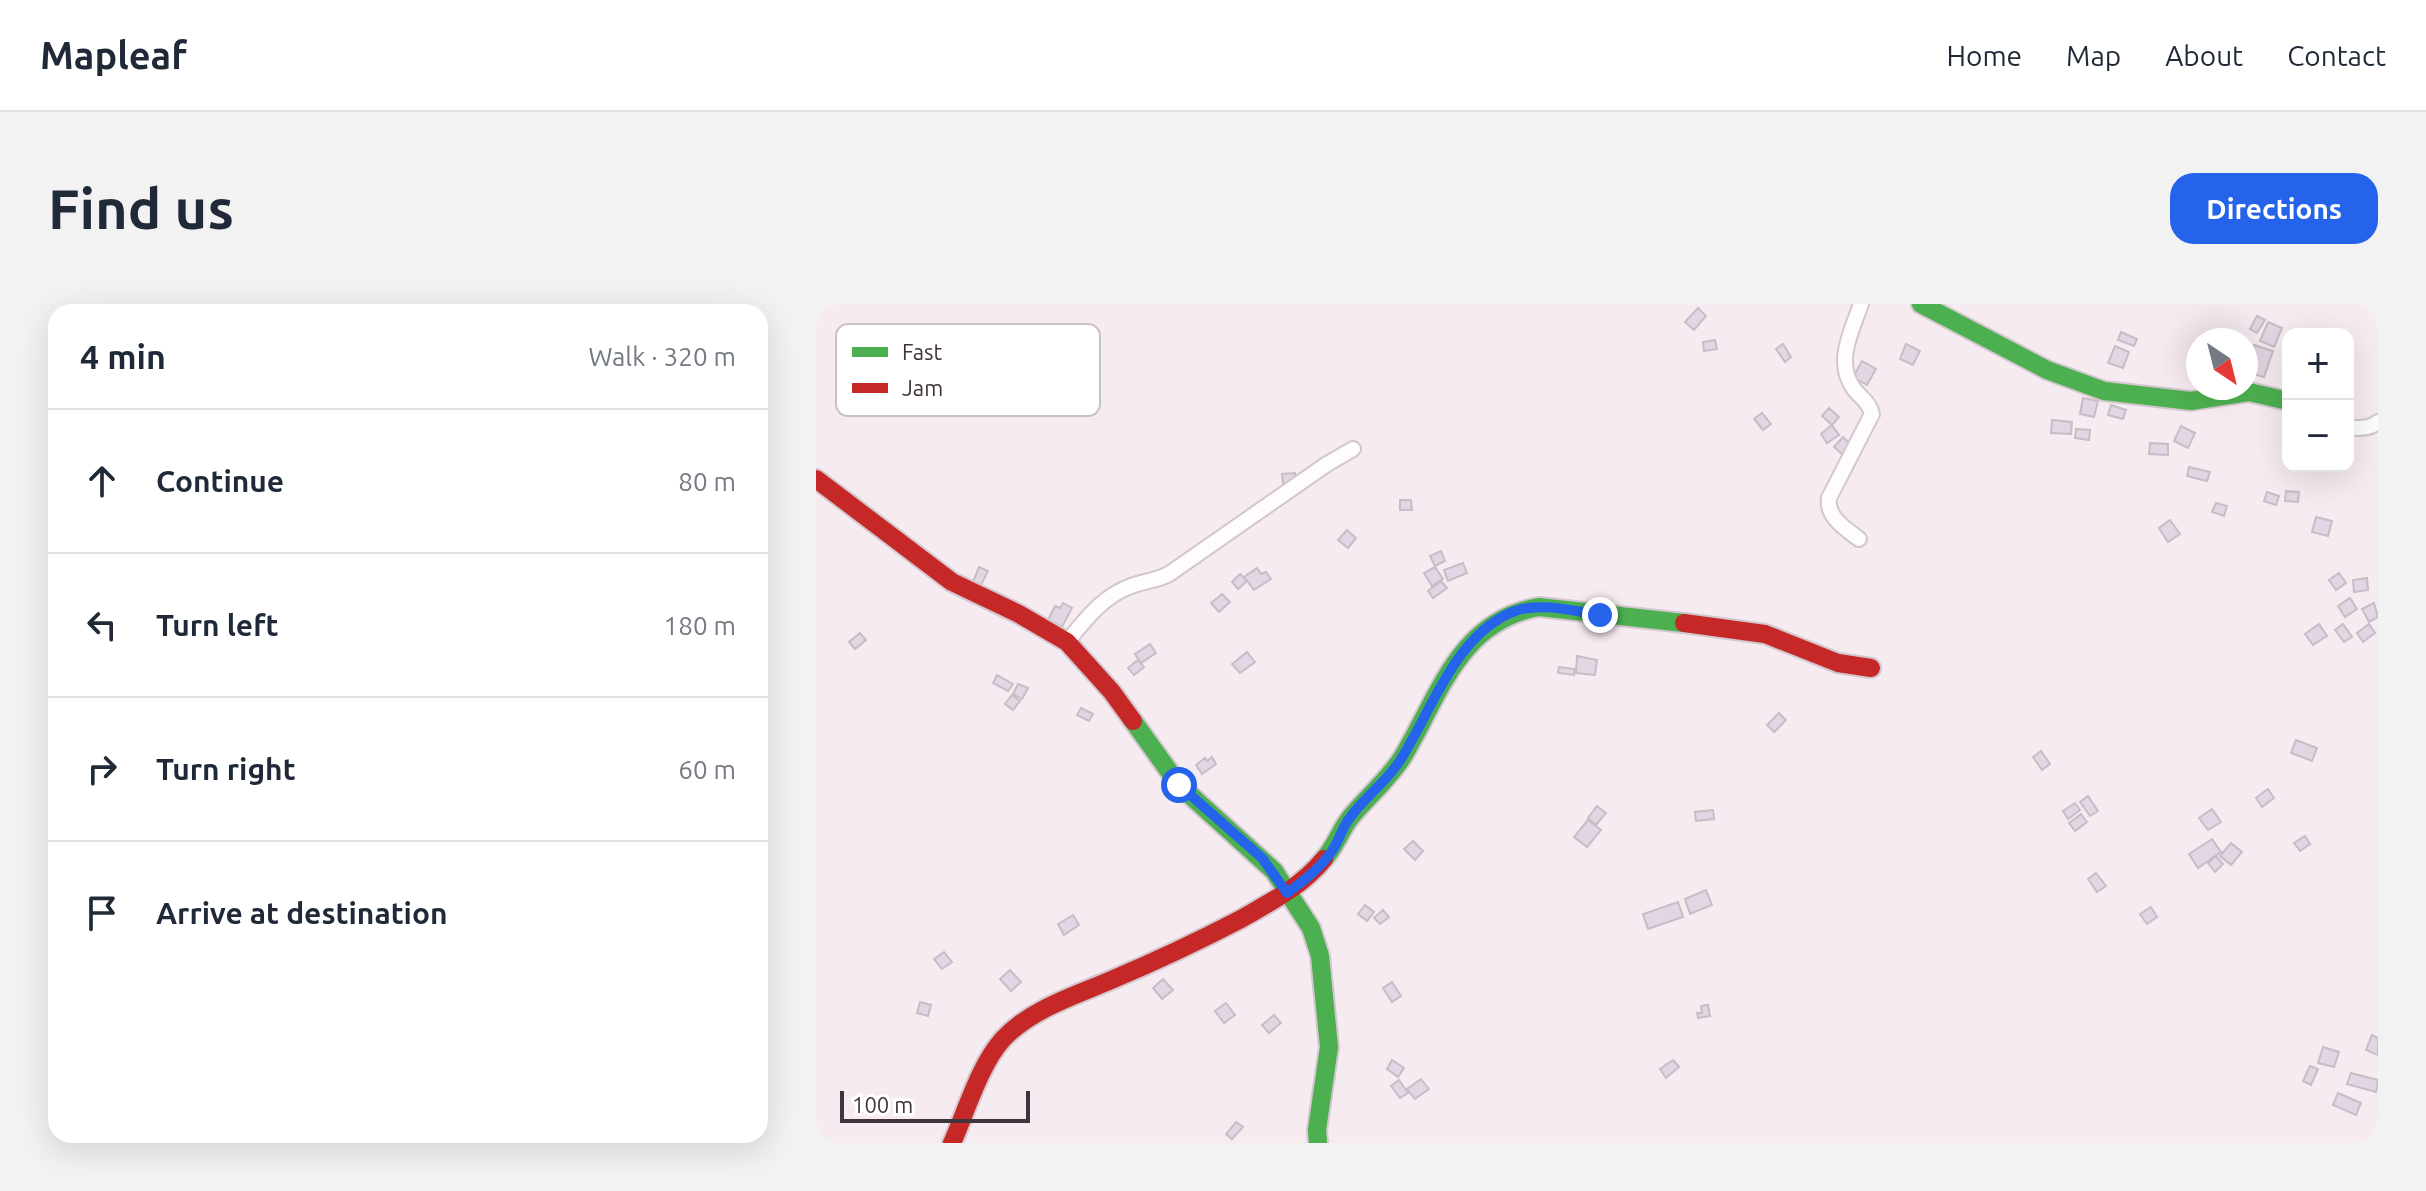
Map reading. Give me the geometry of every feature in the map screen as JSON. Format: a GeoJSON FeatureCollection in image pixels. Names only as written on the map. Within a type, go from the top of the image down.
{"type":"FeatureCollection","features":[{"type":"Feature","properties":{"kind":"street"},"geometry":{"type":"LineString","coordinates":[[1859,539],[1835,519],[1828,505],[1872,414],[1871,408],[1849,382],[1844,368],[1844,353],[1861,304]]}},
{"type":"Feature","properties":{"kind":"street"},"geometry":{"type":"LineString","coordinates":[[1921,304],[2047,370],[2104,391],[2191,401],[2249,392],[2284,400]]}},
{"type":"Feature","properties":{"kind":"street"},"geometry":{"type":"LineString","coordinates":[[2354,427],[2373,426],[2378,422]]}},
{"type":"Feature","properties":{"kind":"street"},"geometry":{"type":"LineString","coordinates":[[1067,642],[1095,609],[1109,598],[1133,585],[1169,574],[1353,449]]}},
{"type":"Feature","properties":{"kind":"street"},"geometry":{"type":"LineString","coordinates":[[816,479],[952,582],[1019,614],[1067,642],[1112,692],[1179,785],[1262,858],[1317,943],[1329,1047],[1317,1130],[1318,1143]]}},
{"type":"Feature","properties":{"kind":"street"},"geometry":{"type":"LineString","coordinates":[[952,1143],[988,1061],[1002,1040],[1024,1022],[1060,1001],[1180,952],[1287,893],[1311,875],[1328,855],[1348,820],[1383,784],[1401,759],[1445,677],[1469,646],[1494,622],[1516,611],[1539,607],[1739,629],[1765,634],[1838,663],[1871,668]]}},
{"type":"Feature","properties":{"kind":"building"},"geometry":{"type":"Polygon","coordinates":[[[1698,308],[1706,316],[1694,330],[1685,322],[1698,308]]]}},
{"type":"Feature","properties":{"kind":"building"},"geometry":{"type":"Polygon","coordinates":[[[2257,316],[2265,320],[2258,331],[2258,328],[2251,328],[2257,316]]]}},
{"type":"Feature","properties":{"kind":"building"},"geometry":{"type":"Polygon","coordinates":[[[2268,322],[2282,328],[2274,347],[2260,341],[2268,322]]]}},
{"type":"Feature","properties":{"kind":"building"},"geometry":{"type":"Polygon","coordinates":[[[2121,332],[2137,339],[2134,346],[2118,340],[2121,332]]]}},
{"type":"Feature","properties":{"kind":"building"},"geometry":{"type":"Polygon","coordinates":[[[1715,340],[1717,349],[1704,351],[1703,342],[1715,340]]]}},
{"type":"Feature","properties":{"kind":"building"},"geometry":{"type":"Polygon","coordinates":[[[1783,344],[1791,357],[1785,362],[1776,349],[1783,344]]]}},
{"type":"Feature","properties":{"kind":"building"},"geometry":{"type":"Polygon","coordinates":[[[1906,344],[1920,351],[1913,365],[1900,359],[1906,344]]]}},
{"type":"Feature","properties":{"kind":"building"},"geometry":{"type":"Polygon","coordinates":[[[2115,346],[2129,352],[2123,368],[2108,363],[2115,346]]]}},
{"type":"Feature","properties":{"kind":"building"},"geometry":{"type":"Polygon","coordinates":[[[2258,346],[2273,351],[2264,377],[2258,375],[2258,346]]]}},
{"type":"Feature","properties":{"kind":"building"},"geometry":{"type":"Polygon","coordinates":[[[1862,361],[1876,369],[1867,385],[1853,377],[1862,361]]]}},
{"type":"Feature","properties":{"kind":"building"},"geometry":{"type":"Polygon","coordinates":[[[2083,398],[2098,401],[2094,417],[2080,414],[2083,398]]]}},
{"type":"Feature","properties":{"kind":"building"},"geometry":{"type":"Polygon","coordinates":[[[2111,405],[2126,410],[2123,419],[2108,415],[2111,405]]]}},
{"type":"Feature","properties":{"kind":"building"},"geometry":{"type":"Polygon","coordinates":[[[1829,408],[1839,417],[1832,425],[1822,416],[1829,408]]]}},
{"type":"Feature","properties":{"kind":"building"},"geometry":{"type":"Polygon","coordinates":[[[1762,413],[1771,424],[1763,430],[1754,419],[1762,413]]]}},
{"type":"Feature","properties":{"kind":"building"},"geometry":{"type":"Polygon","coordinates":[[[2052,420],[2072,422],[2071,434],[2051,433],[2052,420]]]}},
{"type":"Feature","properties":{"kind":"building"},"geometry":{"type":"Polygon","coordinates":[[[1832,425],[1839,435],[1827,443],[1821,434],[1832,425]]]}},
{"type":"Feature","properties":{"kind":"building"},"geometry":{"type":"Polygon","coordinates":[[[2181,426],[2195,433],[2188,448],[2174,441],[2181,426]]]}},
{"type":"Feature","properties":{"kind":"building"},"geometry":{"type":"Polygon","coordinates":[[[2076,429],[2090,430],[2089,440],[2075,438],[2076,429]]]}},
{"type":"Feature","properties":{"kind":"building"},"geometry":{"type":"Polygon","coordinates":[[[1843,437],[1851,445],[1842,454],[1834,447],[1843,437]]]}},
{"type":"Feature","properties":{"kind":"building"},"geometry":{"type":"Polygon","coordinates":[[[2150,443],[2168,444],[2168,455],[2149,454],[2150,443]]]}},
{"type":"Feature","properties":{"kind":"building"},"geometry":{"type":"Polygon","coordinates":[[[2189,467],[2210,472],[2207,481],[2187,476],[2189,467]]]}},
{"type":"Feature","properties":{"kind":"building"},"geometry":{"type":"Polygon","coordinates":[[[1295,473],[1296,483],[1283,484],[1282,474],[1295,473]]]}},
{"type":"Feature","properties":{"kind":"building"},"geometry":{"type":"Polygon","coordinates":[[[2286,491],[2299,492],[2298,502],[2285,501],[2286,491]]]}},
{"type":"Feature","properties":{"kind":"building"},"geometry":{"type":"Polygon","coordinates":[[[2267,492],[2279,496],[2276,505],[2264,501],[2267,492]]]}},
{"type":"Feature","properties":{"kind":"building"},"geometry":{"type":"Polygon","coordinates":[[[1400,500],[1411,500],[1412,510],[1400,510],[1400,500]]]}},
{"type":"Feature","properties":{"kind":"building"},"geometry":{"type":"Polygon","coordinates":[[[2216,503],[2227,506],[2224,516],[2212,512],[2216,503]]]}},
{"type":"Feature","properties":{"kind":"building"},"geometry":{"type":"Polygon","coordinates":[[[2316,517],[2332,521],[2328,536],[2312,532],[2316,517]]]}},
{"type":"Feature","properties":{"kind":"building"},"geometry":{"type":"Polygon","coordinates":[[[2170,520],[2180,534],[2168,542],[2159,528],[2170,520]]]}},
{"type":"Feature","properties":{"kind":"building"},"geometry":{"type":"Polygon","coordinates":[[[1347,530],[1356,538],[1348,548],[1338,540],[1347,530]]]}},
{"type":"Feature","properties":{"kind":"building"},"geometry":{"type":"Polygon","coordinates":[[[1441,551],[1445,561],[1435,566],[1430,556],[1441,551]]]}},
{"type":"Feature","properties":{"kind":"building"},"geometry":{"type":"Polygon","coordinates":[[[1463,563],[1467,573],[1448,581],[1444,570],[1463,563]]]}},
{"type":"Feature","properties":{"kind":"building"},"geometry":{"type":"Polygon","coordinates":[[[979,567],[988,571],[981,585],[973,582],[979,567]]]}},
{"type":"Feature","properties":{"kind":"building"},"geometry":{"type":"Polygon","coordinates":[[[1435,567],[1443,579],[1432,586],[1424,573],[1435,567]]]}},
{"type":"Feature","properties":{"kind":"building"},"geometry":{"type":"Polygon","coordinates":[[[1257,568],[1261,574],[1266,572],[1271,579],[1254,590],[1244,577],[1257,568]]]}},
{"type":"Feature","properties":{"kind":"building"},"geometry":{"type":"Polygon","coordinates":[[[2339,573],[2346,583],[2336,590],[2329,580],[2339,573]]]}},
{"type":"Feature","properties":{"kind":"building"},"geometry":{"type":"Polygon","coordinates":[[[1240,574],[1247,581],[1238,589],[1232,582],[1240,574]]]}},
{"type":"Feature","properties":{"kind":"building"},"geometry":{"type":"Polygon","coordinates":[[[2367,578],[2368,590],[2354,592],[2353,580],[2367,578]]]}},
{"type":"Feature","properties":{"kind":"building"},"geometry":{"type":"Polygon","coordinates":[[[1441,581],[1447,588],[1433,598],[1428,591],[1441,581]]]}},
{"type":"Feature","properties":{"kind":"building"},"geometry":{"type":"Polygon","coordinates":[[[1222,594],[1230,602],[1219,612],[1211,603],[1222,594]]]}},
{"type":"Feature","properties":{"kind":"building"},"geometry":{"type":"Polygon","coordinates":[[[2350,598],[2357,609],[2345,617],[2338,606],[2350,598]]]}},
{"type":"Feature","properties":{"kind":"building"},"geometry":{"type":"Polygon","coordinates":[[[1063,603],[1072,608],[1062,627],[1048,620],[1055,606],[1060,608],[1063,603]]]}},
{"type":"Feature","properties":{"kind":"building"},"geometry":{"type":"Polygon","coordinates":[[[2374,603],[2378,617],[2369,622],[2362,609],[2374,603]]]}},
{"type":"Feature","properties":{"kind":"building"},"geometry":{"type":"Polygon","coordinates":[[[2319,624],[2327,636],[2313,645],[2305,634],[2319,624]]]}},
{"type":"Feature","properties":{"kind":"building"},"geometry":{"type":"Polygon","coordinates":[[[2343,624],[2352,637],[2344,642],[2335,630],[2343,624]]]}},
{"type":"Feature","properties":{"kind":"building"},"geometry":{"type":"Polygon","coordinates":[[[2369,624],[2375,633],[2363,642],[2357,633],[2369,624]]]}},
{"type":"Feature","properties":{"kind":"building"},"geometry":{"type":"Polygon","coordinates":[[[860,633],[866,640],[855,649],[849,642],[860,633]]]}},
{"type":"Feature","properties":{"kind":"building"},"geometry":{"type":"Polygon","coordinates":[[[1150,644],[1156,653],[1141,663],[1135,654],[1150,644]]]}},
{"type":"Feature","properties":{"kind":"building"},"geometry":{"type":"Polygon","coordinates":[[[1247,652],[1255,662],[1240,673],[1232,664],[1247,652]]]}},
{"type":"Feature","properties":{"kind":"building"},"geometry":{"type":"Polygon","coordinates":[[[1577,656],[1597,660],[1595,675],[1576,673],[1577,656]]]}},
{"type":"Feature","properties":{"kind":"building"},"geometry":{"type":"Polygon","coordinates":[[[1138,660],[1144,667],[1134,675],[1128,668],[1138,660]]]}},
{"type":"Feature","properties":{"kind":"building"},"geometry":{"type":"Polygon","coordinates":[[[1559,667],[1575,669],[1574,675],[1558,673],[1559,667]]]}},
{"type":"Feature","properties":{"kind":"building"},"geometry":{"type":"Polygon","coordinates":[[[997,675],[1013,684],[1008,691],[993,683],[997,675]]]}},
{"type":"Feature","properties":{"kind":"building"},"geometry":{"type":"Polygon","coordinates":[[[1018,684],[1028,688],[1022,699],[1013,694],[1018,684]]]}},
{"type":"Feature","properties":{"kind":"building"},"geometry":{"type":"Polygon","coordinates":[[[1012,695],[1020,701],[1013,710],[1005,704],[1012,695]]]}},
{"type":"Feature","properties":{"kind":"building"},"geometry":{"type":"Polygon","coordinates":[[[1081,708],[1093,714],[1089,721],[1077,715],[1081,708]]]}},
{"type":"Feature","properties":{"kind":"building"},"geometry":{"type":"Polygon","coordinates":[[[1779,713],[1786,720],[1774,732],[1767,725],[1779,713]]]}},
{"type":"Feature","properties":{"kind":"building"},"geometry":{"type":"Polygon","coordinates":[[[2296,740],[2317,748],[2312,761],[2291,753],[2296,740]]]}},
{"type":"Feature","properties":{"kind":"building"},"geometry":{"type":"Polygon","coordinates":[[[2041,751],[2050,764],[2042,770],[2033,757],[2041,751]]]}},
{"type":"Feature","properties":{"kind":"building"},"geometry":{"type":"Polygon","coordinates":[[[1212,757],[1216,764],[1202,774],[1196,765],[1212,757]]]}},
{"type":"Feature","properties":{"kind":"building"},"geometry":{"type":"Polygon","coordinates":[[[2268,789],[2274,798],[2262,807],[2256,798],[2268,789]]]}},
{"type":"Feature","properties":{"kind":"building"},"geometry":{"type":"Polygon","coordinates":[[[2088,796],[2098,811],[2090,816],[2080,802],[2088,796]]]}},
{"type":"Feature","properties":{"kind":"building"},"geometry":{"type":"Polygon","coordinates":[[[2075,803],[2080,810],[2068,819],[2063,811],[2075,803]]]}},
{"type":"Feature","properties":{"kind":"building"},"geometry":{"type":"Polygon","coordinates":[[[1597,806],[1606,813],[1596,825],[1588,818],[1597,806]]]}},
{"type":"Feature","properties":{"kind":"building"},"geometry":{"type":"Polygon","coordinates":[[[2212,809],[2221,822],[2208,830],[2199,818],[2212,809]]]}},
{"type":"Feature","properties":{"kind":"building"},"geometry":{"type":"Polygon","coordinates":[[[1713,810],[1714,819],[1696,821],[1695,812],[1713,810]]]}},
{"type":"Feature","properties":{"kind":"building"},"geometry":{"type":"Polygon","coordinates":[[[2081,814],[2087,822],[2075,831],[2069,823],[2081,814]]]}},
{"type":"Feature","properties":{"kind":"building"},"geometry":{"type":"Polygon","coordinates":[[[1588,820],[1601,830],[1587,847],[1574,837],[1588,820]]]}},
{"type":"Feature","properties":{"kind":"building"},"geometry":{"type":"Polygon","coordinates":[[[2305,836],[2310,844],[2300,851],[2294,843],[2305,836]]]}},
{"type":"Feature","properties":{"kind":"building"},"geometry":{"type":"Polygon","coordinates":[[[2212,839],[2221,852],[2198,868],[2189,854],[2212,839]]]}},
{"type":"Feature","properties":{"kind":"building"},"geometry":{"type":"Polygon","coordinates":[[[1413,841],[1423,851],[1415,860],[1404,849],[1413,841]]]}},
{"type":"Feature","properties":{"kind":"building"},"geometry":{"type":"Polygon","coordinates":[[[2231,843],[2242,852],[2231,865],[2220,856],[2231,843]]]}},
{"type":"Feature","properties":{"kind":"building"},"geometry":{"type":"Polygon","coordinates":[[[2216,856],[2223,864],[2215,872],[2208,863],[2216,856]]]}},
{"type":"Feature","properties":{"kind":"building"},"geometry":{"type":"Polygon","coordinates":[[[2096,873],[2106,886],[2097,892],[2088,879],[2096,873]]]}},
{"type":"Feature","properties":{"kind":"building"},"geometry":{"type":"Polygon","coordinates":[[[1706,890],[1712,905],[1690,914],[1685,899],[1706,890]]]}},
{"type":"Feature","properties":{"kind":"building"},"geometry":{"type":"Polygon","coordinates":[[[1678,902],[1683,917],[1648,929],[1643,914],[1678,902]]]}},
{"type":"Feature","properties":{"kind":"building"},"geometry":{"type":"Polygon","coordinates":[[[1365,905],[1374,912],[1367,921],[1358,914],[1365,905]]]}},
{"type":"Feature","properties":{"kind":"building"},"geometry":{"type":"Polygon","coordinates":[[[2151,907],[2157,917],[2147,924],[2140,914],[2151,907]]]}},
{"type":"Feature","properties":{"kind":"building"},"geometry":{"type":"Polygon","coordinates":[[[1383,910],[1389,917],[1380,924],[1374,918],[1383,910]]]}},
{"type":"Feature","properties":{"kind":"building"},"geometry":{"type":"Polygon","coordinates":[[[1073,915],[1079,925],[1064,935],[1058,924],[1073,915]]]}},
{"type":"Feature","properties":{"kind":"building"},"geometry":{"type":"Polygon","coordinates":[[[944,952],[952,962],[942,969],[934,959],[944,952]]]}},
{"type":"Feature","properties":{"kind":"building"},"geometry":{"type":"Polygon","coordinates":[[[1010,970],[1021,982],[1011,991],[1000,979],[1010,970]]]}},
{"type":"Feature","properties":{"kind":"building"},"geometry":{"type":"Polygon","coordinates":[[[1163,979],[1173,990],[1162,999],[1153,988],[1163,979]]]}},
{"type":"Feature","properties":{"kind":"building"},"geometry":{"type":"Polygon","coordinates":[[[1392,982],[1401,996],[1392,1002],[1383,988],[1392,982]]]}},
{"type":"Feature","properties":{"kind":"building"},"geometry":{"type":"Polygon","coordinates":[[[920,1002],[931,1005],[928,1016],[917,1013],[920,1002]]]}},
{"type":"Feature","properties":{"kind":"building"},"geometry":{"type":"Polygon","coordinates":[[[1226,1003],[1235,1015],[1224,1023],[1215,1011],[1226,1003]]]}},
{"type":"Feature","properties":{"kind":"building"},"geometry":{"type":"Polygon","coordinates":[[[1708,1005],[1710,1016],[1698,1018],[1697,1013],[1702,1013],[1701,1006],[1708,1005]]]}},
{"type":"Feature","properties":{"kind":"building"},"geometry":{"type":"Polygon","coordinates":[[[1274,1015],[1281,1023],[1269,1033],[1262,1025],[1274,1015]]]}},
{"type":"Feature","properties":{"kind":"building"},"geometry":{"type":"Polygon","coordinates":[[[2372,1035],[2378,1038],[2378,1055],[2366,1050],[2372,1035]]]}},
{"type":"Feature","properties":{"kind":"building"},"geometry":{"type":"Polygon","coordinates":[[[2323,1047],[2339,1052],[2334,1067],[2318,1063],[2323,1047]]]}},
{"type":"Feature","properties":{"kind":"building"},"geometry":{"type":"Polygon","coordinates":[[[1392,1060],[1404,1068],[1398,1077],[1387,1069],[1392,1060]]]}},
{"type":"Feature","properties":{"kind":"building"},"geometry":{"type":"Polygon","coordinates":[[[1673,1060],[1679,1067],[1666,1078],[1660,1069],[1673,1060]]]}},
{"type":"Feature","properties":{"kind":"building"},"geometry":{"type":"Polygon","coordinates":[[[2310,1066],[2318,1069],[2311,1085],[2303,1081],[2310,1066]]]}},
{"type":"Feature","properties":{"kind":"building"},"geometry":{"type":"Polygon","coordinates":[[[2351,1073],[2378,1080],[2376,1092],[2347,1084],[2351,1073]]]}},
{"type":"Feature","properties":{"kind":"building"},"geometry":{"type":"Polygon","coordinates":[[[1421,1079],[1429,1089],[1415,1099],[1407,1089],[1421,1079]]]}},
{"type":"Feature","properties":{"kind":"building"},"geometry":{"type":"Polygon","coordinates":[[[1399,1080],[1408,1093],[1400,1098],[1391,1086],[1399,1080]]]}},
{"type":"Feature","properties":{"kind":"building"},"geometry":{"type":"Polygon","coordinates":[[[2338,1093],[2361,1103],[2356,1115],[2333,1105],[2338,1093]]]}},
{"type":"Feature","properties":{"kind":"building"},"geometry":{"type":"Polygon","coordinates":[[[1236,1122],[1243,1127],[1232,1139],[1226,1134],[1236,1122]]]}},
{"type":"Feature","properties":{"kind":"traffic: fast"},"geometry":{"type":"LineString","coordinates":[[1921,304],[2047,370],[2104,391],[2191,401],[2249,392],[2284,400]]}},
{"type":"Feature","properties":{"kind":"traffic: fast"},"geometry":{"type":"LineString","coordinates":[[1324,859],[1350,818],[1402,758],[1454,665],[1489,628],[1511,615],[1539,607],[1684,623]]}},
{"type":"Feature","properties":{"kind":"traffic: fast"},"geometry":{"type":"LineString","coordinates":[[1133,721],[1179,785],[1274,871],[1311,928],[1320,956],[1329,1047],[1317,1130],[1318,1143]]}},
{"type":"Feature","properties":{"kind":"traffic: jam"},"geometry":{"type":"LineString","coordinates":[[816,479],[952,582],[1019,614],[1067,642],[1112,692],[1133,721]]}},
{"type":"Feature","properties":{"kind":"traffic: jam"},"geometry":{"type":"LineString","coordinates":[[1684,623],[1765,634],[1838,663],[1871,668]]}},
{"type":"Feature","properties":{"kind":"traffic: jam"},"geometry":{"type":"LineString","coordinates":[[952,1143],[987,1061],[1014,1029],[1053,1005],[1241,919],[1296,886],[1324,859]]}},
{"type":"Feature","properties":{"kind":"route"},"geometry":{"type":"LineString","coordinates":[[1179,785],[1262,858],[1287,893],[1311,875],[1334,848],[1355,811],[1383,784],[1401,759],[1445,677],[1469,646],[1494,622],[1516,611],[1539,607],[1600,615]]}}]}
